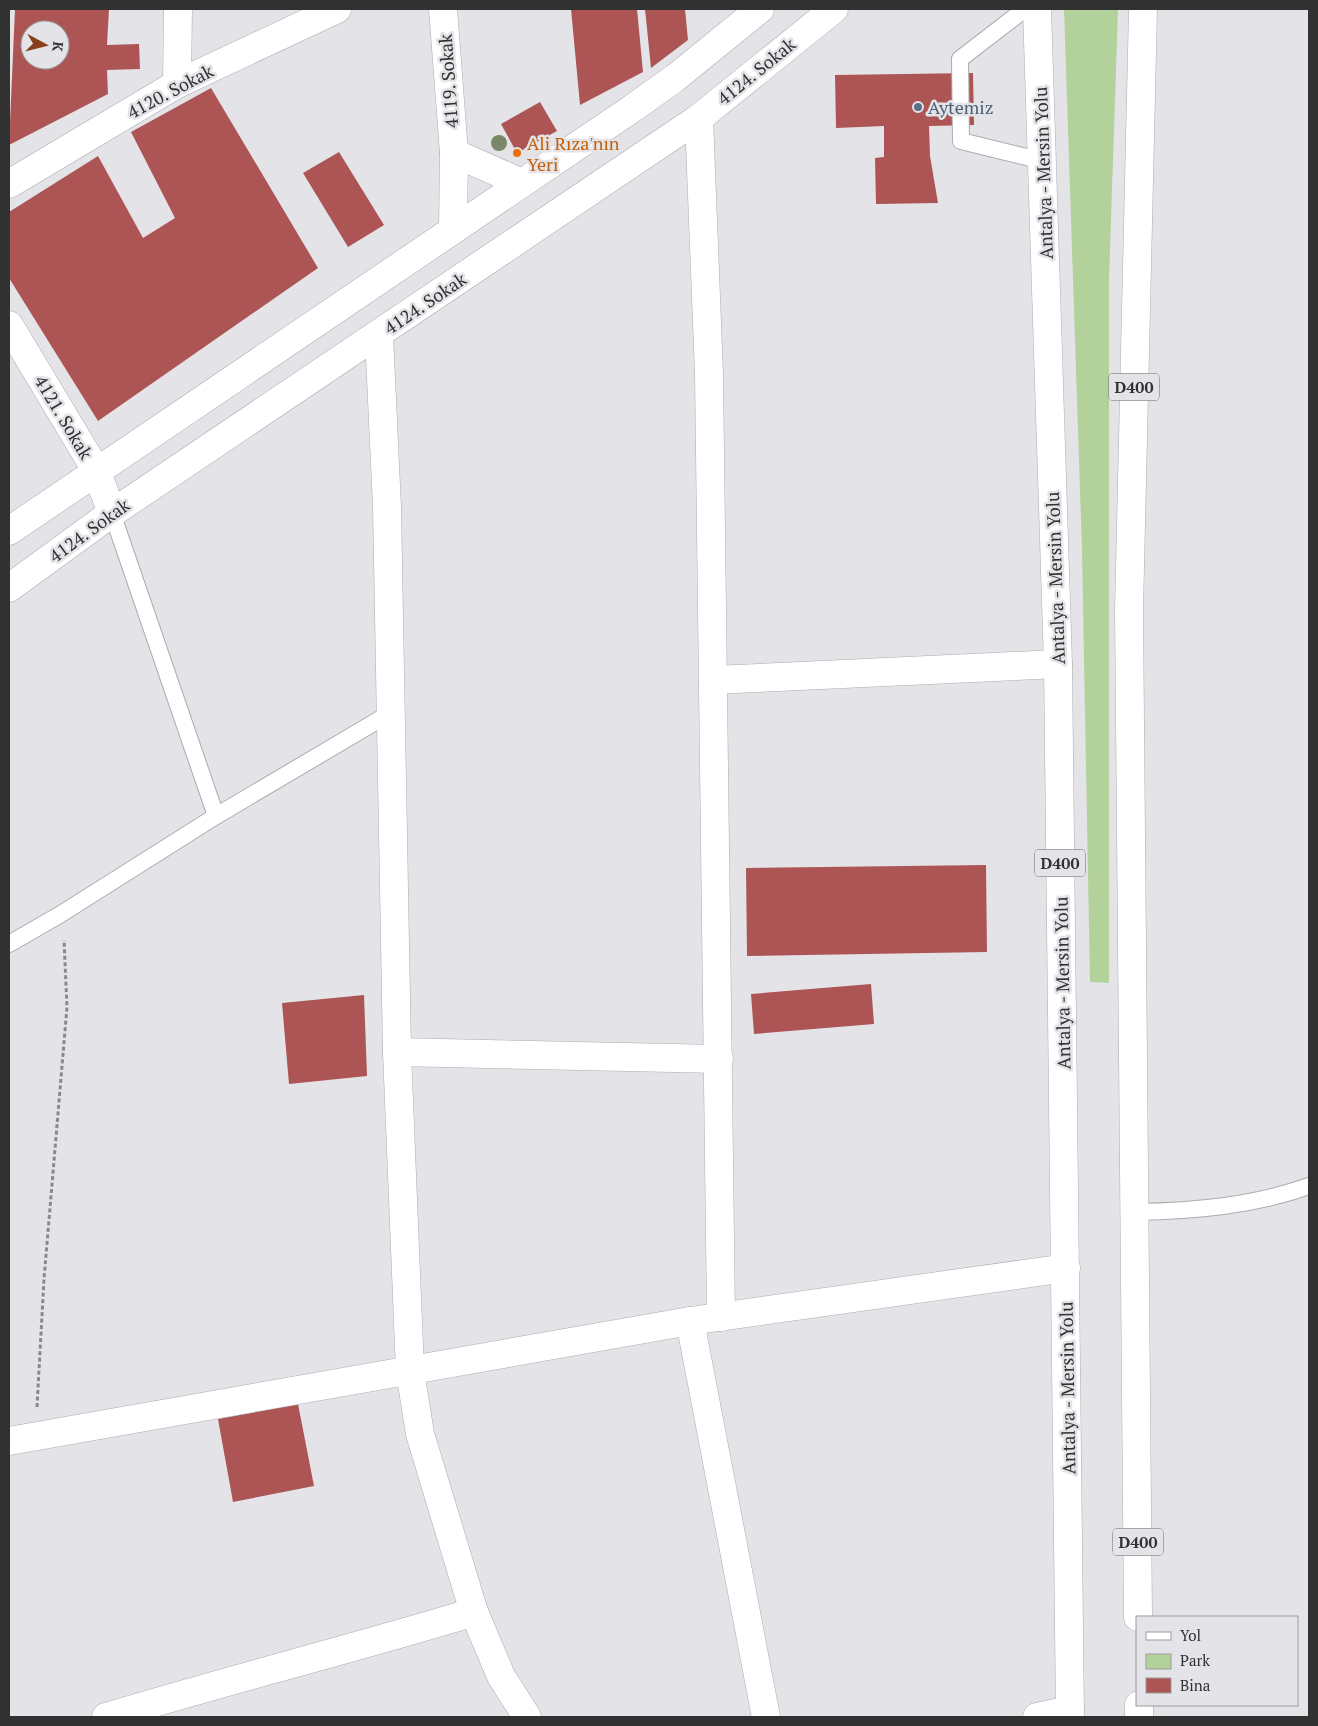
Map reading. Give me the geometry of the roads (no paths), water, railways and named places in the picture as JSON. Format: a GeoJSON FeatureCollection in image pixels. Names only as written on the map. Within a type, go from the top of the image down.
{"type":"FeatureCollection","features":[{"type":"Feature","properties":{"kind":"main road"},"geometry":{"type":"LineString","coordinates":[[177,84],[178,9]]}},
{"type":"Feature","properties":{"kind":"main road","name":"4120. Sokak"},"geometry":{"type":"LineString","coordinates":[[9,184],[177,84],[336,9]]}},
{"type":"Feature","properties":{"kind":"main road","name":"4119. Sokak"},"geometry":{"type":"LineString","coordinates":[[443,9],[454,153],[453,229]]}},
{"type":"Feature","properties":{"kind":"main road"},"geometry":{"type":"LineString","coordinates":[[9,531],[96,470],[675,78],[760,9]]}},
{"type":"Feature","properties":{"kind":"main road","name":"4124. Sokak"},"geometry":{"type":"LineString","coordinates":[[9,588],[112,513],[699,118],[834,9]]}},
{"type":"Feature","properties":{"kind":"main road","name":"Antalya - Mersin Yolu"},"geometry":{"type":"LineString","coordinates":[[1037,9],[1058,664],[1070,1714]]}},
{"type":"Feature","properties":{"kind":"main road","name":"D400"},"geometry":{"type":"LineString","coordinates":[[1138,1616],[1129,610],[1143,9]]}},
{"type":"Feature","properties":{"kind":"main road"},"geometry":{"type":"LineString","coordinates":[[699,118],[709,374],[721,1317]]}},
{"type":"Feature","properties":{"kind":"main road"},"geometry":{"type":"LineString","coordinates":[[454,153],[522,183]]}},
{"type":"Feature","properties":{"kind":"main road","name":"4121. Sokak"},"geometry":{"type":"LineString","coordinates":[[9,325],[96,470],[112,513]]}},
{"type":"Feature","properties":{"kind":"main road"},"geometry":{"type":"LineString","coordinates":[[379,334],[387,507],[397,1052],[410,1371],[420,1434],[474,1612],[501,1676],[527,1717]]}},
{"type":"Feature","properties":{"kind":"main road"},"geometry":{"type":"LineString","coordinates":[[714,680],[1058,664]]}},
{"type":"Feature","properties":{"kind":"main road"},"geometry":{"type":"LineString","coordinates":[[397,1052],[719,1059]]}},
{"type":"Feature","properties":{"kind":"main road"},"geometry":{"type":"LineString","coordinates":[[9,1441],[690,1321],[1066,1268]]}},
{"type":"Feature","properties":{"kind":"main road"},"geometry":{"type":"LineString","coordinates":[[690,1321],[766,1717]]}},
{"type":"Feature","properties":{"kind":"main road"},"geometry":{"type":"LineString","coordinates":[[106,1717],[193,1690],[354,1648],[474,1612]]}},
{"type":"Feature","properties":{"kind":"main road"},"geometry":{"type":"LineString","coordinates":[[1037,1717],[1070,1714]]}},
{"type":"Feature","properties":{"kind":"lane"},"geometry":{"type":"LineString","coordinates":[[1026,9],[960,59],[961,141],[1043,161]]}},
{"type":"Feature","properties":{"kind":"lane"},"geometry":{"type":"LineString","coordinates":[[112,513],[216,816]]}},
{"type":"Feature","properties":{"kind":"lane"},"geometry":{"type":"LineString","coordinates":[[9,944],[61,914],[216,816],[392,712]]}},
{"type":"Feature","properties":{"kind":"lane"},"geometry":{"type":"LineString","coordinates":[[1135,1212],[1219,1207],[1261,1199],[1309,1186]]}},
{"type":"Feature","properties":{"kind":"place","name":"Aytemiz"},"geometry":{"type":"Point","coordinates":[918,107]}},
{"type":"Feature","properties":{"kind":"place","name":"Ali Rıza'nın Yeri"},"geometry":{"type":"Point","coordinates":[517,153]}}]}
